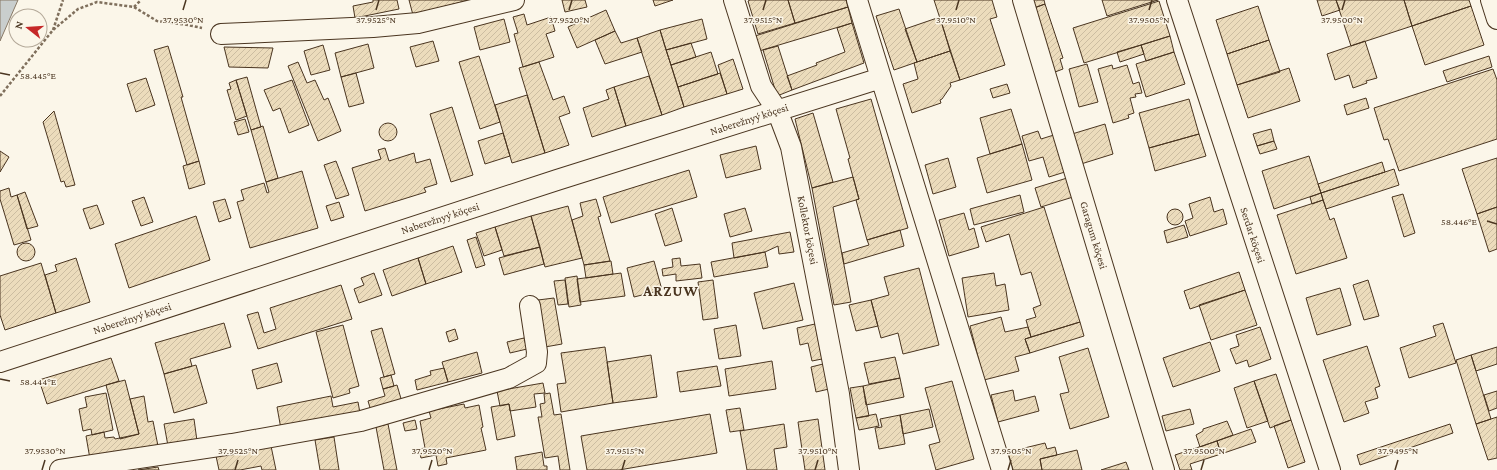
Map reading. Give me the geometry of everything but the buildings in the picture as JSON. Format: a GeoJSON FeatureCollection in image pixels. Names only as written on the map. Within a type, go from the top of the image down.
{"type":"FeatureCollection","features":[{"type":"Feature","properties":{"kind":"street"},"geometry":{"type":"LineString","coordinates":[[221,34],[373,27],[418,23],[514,0]]}},
{"type":"Feature","properties":{"kind":"street","name":"Kollektor köçesi"},"geometry":{"type":"LineString","coordinates":[[734,0],[761,86],[778,110],[791,147],[839,394],[850,470]]}},
{"type":"Feature","properties":{"kind":"street"},"geometry":{"type":"LineString","coordinates":[[857,0],[1002,470]]}},
{"type":"Feature","properties":{"kind":"street","name":"Garagum köçesi"},"geometry":{"type":"LineString","coordinates":[[1023,0],[1164,470]]}},
{"type":"Feature","properties":{"kind":"street","name":"Serdar köçesi"},"geometry":{"type":"LineString","coordinates":[[1177,0],[1330,470]]}},
{"type":"Feature","properties":{"kind":"street"},"geometry":{"type":"LineString","coordinates":[[1490,0],[1497,19]]}},
{"type":"Feature","properties":{"kind":"street","name":"Naberežnyý köçesi"},"geometry":{"type":"LineString","coordinates":[[0,361],[557,180],[881,78]]}},
{"type":"Feature","properties":{"kind":"street"},"geometry":{"type":"LineString","coordinates":[[60,470],[232,444],[361,421],[509,378],[536,363],[537,352],[530,306]]}},
{"type":"Feature","properties":{"kind":"path"},"geometry":{"type":"LineString","coordinates":[[53,30],[63,0]]}},
{"type":"Feature","properties":{"kind":"path"},"geometry":{"type":"LineString","coordinates":[[134,7],[141,0]]}},
{"type":"Feature","properties":{"kind":"path"},"geometry":{"type":"LineString","coordinates":[[0,96],[53,30],[78,9],[97,2],[134,7],[157,21],[188,24],[221,34]]}},
{"type":"Feature","properties":{"kind":"shaded area"},"geometry":{"type":"Polygon","coordinates":[[[0,0],[18,0],[14,8],[8,8],[8,23],[0,41],[0,0]]]}},
{"type":"Feature","properties":{"kind":"district","name":"ARZUW"},"geometry":{"type":"Point","coordinates":[671,291]}}]}
